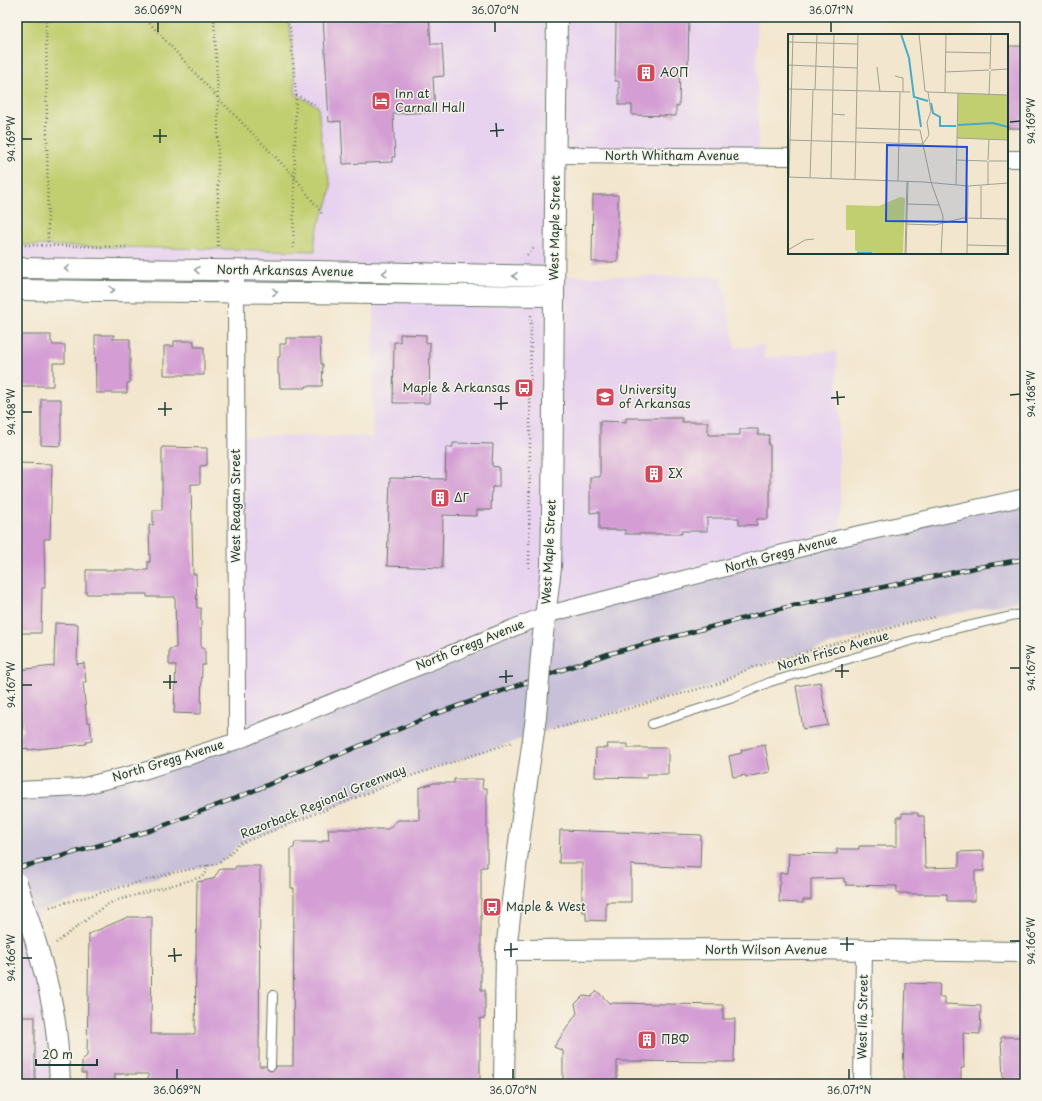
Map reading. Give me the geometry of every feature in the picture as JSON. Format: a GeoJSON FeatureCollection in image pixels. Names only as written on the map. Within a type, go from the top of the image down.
{"type":"FeatureCollection","features":[{"type":"Feature","properties":{"kind":"street","name":"West Maple Street"},"geometry":{"type":"LineString","coordinates":[[504,1084],[506,950],[534,726],[551,567],[557,17]]}},
{"type":"Feature","properties":{"kind":"street","name":"North Whitham Avenue"},"geometry":{"type":"LineString","coordinates":[[556,155],[788,157]]}},
{"type":"Feature","properties":{"kind":"street"},"geometry":{"type":"LineString","coordinates":[[1008,158],[1025,159]]}},
{"type":"Feature","properties":{"kind":"street","name":"North Arkansas Avenue"},"geometry":{"type":"LineString","coordinates":[[17,268],[236,270],[554,276]]}},
{"type":"Feature","properties":{"kind":"street","name":"West Reagan Street"},"geometry":{"type":"LineString","coordinates":[[236,270],[237,741]]}},
{"type":"Feature","properties":{"kind":"street","name":"North Arkansas Avenue"},"geometry":{"type":"LineString","coordinates":[[17,290],[554,296]]}},
{"type":"Feature","properties":{"kind":"street","name":"North Gregg Avenue"},"geometry":{"type":"LineString","coordinates":[[17,790],[80,787],[144,771],[237,741],[545,615],[841,538],[1025,497]]}},
{"type":"Feature","properties":{"kind":"street"},"geometry":{"type":"LineString","coordinates":[[17,882],[49,988],[54,1017],[60,1084]]}},
{"type":"Feature","properties":{"kind":"street","name":"North Wilson Avenue"},"geometry":{"type":"LineString","coordinates":[[506,950],[864,950],[1025,952]]}},
{"type":"Feature","properties":{"kind":"street","name":"West Ila Street"},"geometry":{"type":"LineString","coordinates":[[862,1084],[864,950]]}},
{"type":"Feature","properties":{"kind":"lane","name":"North Frisco Avenue"},"geometry":{"type":"LineString","coordinates":[[652,724],[733,698],[770,682],[941,632],[1025,613]]}},
{"type":"Feature","properties":{"kind":"lane"},"geometry":{"type":"LineString","coordinates":[[271,1066],[273,995]]}},
{"type":"Feature","properties":{"kind":"path"},"geometry":{"type":"LineString","coordinates":[[46,17],[48,245]]}},
{"type":"Feature","properties":{"kind":"path"},"geometry":{"type":"LineString","coordinates":[[144,17],[218,98],[294,176],[323,215]]}},
{"type":"Feature","properties":{"kind":"path"},"geometry":{"type":"LineString","coordinates":[[214,17],[218,98],[218,249]]}},
{"type":"Feature","properties":{"kind":"path"},"geometry":{"type":"LineString","coordinates":[[284,17],[290,27],[296,96],[293,250]]}},
{"type":"Feature","properties":{"kind":"path"},"geometry":{"type":"LineString","coordinates":[[296,96],[318,106]]}},
{"type":"Feature","properties":{"kind":"path"},"geometry":{"type":"LineString","coordinates":[[529,574],[531,312]]}},
{"type":"Feature","properties":{"kind":"path","name":"Razorback Regional Greenway"},"geometry":{"type":"LineString","coordinates":[[39,910],[168,874],[216,864],[228,856],[238,844],[534,726]]}},
{"type":"Feature","properties":{"kind":"path"},"geometry":{"type":"LineString","coordinates":[[40,956],[103,907],[114,901],[202,877],[207,872],[207,865]]}},
{"type":"Feature","properties":{"kind":"shaded area","name":"University of Arkansas"},"geometry":{"type":"Polygon","coordinates":[[[17,17],[757,17],[758,156],[556,155],[554,276],[722,276],[735,348],[764,345],[764,358],[837,351],[841,538],[237,741],[236,436],[372,437],[374,295],[17,290],[17,17]]]}},
{"type":"Feature","properties":{"kind":"shaded area"},"geometry":{"type":"Polygon","coordinates":[[[1025,497],[1025,599],[992,607],[914,621],[748,669],[720,683],[549,730],[408,777],[239,844],[228,856],[216,864],[168,874],[39,910],[17,912],[17,790],[144,771],[545,615],[1025,497]]]}},
{"type":"Feature","properties":{"kind":"shaded area"},"geometry":{"type":"Polygon","coordinates":[[[39,910],[33,933],[60,1084],[17,1084],[17,912],[39,910]]]}},
{"type":"Feature","properties":{"kind":"green space"},"geometry":{"type":"Polygon","coordinates":[[[17,17],[284,17],[290,27],[296,95],[318,106],[323,154],[331,186],[328,202],[319,224],[315,241],[315,251],[17,245],[17,17]]]}},
{"type":"Feature","properties":{"kind":"building","name":"Inn at Carnall Hall"},"geometry":{"type":"Polygon","coordinates":[[[323,17],[429,17],[431,44],[442,44],[444,76],[433,77],[435,112],[393,114],[395,157],[392,157],[392,162],[343,164],[341,121],[329,122],[323,17]]]}},
{"type":"Feature","properties":{"kind":"building","name":"ΑΟΠ"},"geometry":{"type":"Polygon","coordinates":[[[620,17],[689,17],[688,66],[680,66],[679,106],[676,106],[676,116],[632,115],[632,105],[619,105],[619,81],[615,81],[616,22],[620,22],[620,17]]]}},
{"type":"Feature","properties":{"kind":"building"},"geometry":{"type":"Polygon","coordinates":[[[1008,46],[1025,46],[1025,128],[1008,128],[1008,46]]]}},
{"type":"Feature","properties":{"kind":"building"},"geometry":{"type":"Polygon","coordinates":[[[593,195],[618,195],[618,262],[592,262],[593,195]]]}},
{"type":"Feature","properties":{"kind":"building"},"geometry":{"type":"Polygon","coordinates":[[[400,334],[426,335],[426,343],[430,342],[429,403],[393,403],[394,342],[400,342],[400,334]]]}},
{"type":"Feature","properties":{"kind":"building"},"geometry":{"type":"Polygon","coordinates":[[[17,335],[51,335],[51,342],[53,345],[65,345],[65,363],[53,363],[53,386],[17,386],[17,335]]]}},
{"type":"Feature","properties":{"kind":"building"},"geometry":{"type":"Polygon","coordinates":[[[95,335],[114,335],[113,339],[130,339],[130,383],[127,383],[127,393],[96,393],[95,335]]]}},
{"type":"Feature","properties":{"kind":"building"},"geometry":{"type":"Polygon","coordinates":[[[286,338],[320,338],[321,364],[323,364],[322,386],[306,386],[306,388],[280,388],[278,357],[280,357],[280,344],[286,344],[286,338]]]}},
{"type":"Feature","properties":{"kind":"building"},"geometry":{"type":"Polygon","coordinates":[[[174,341],[194,341],[194,347],[204,347],[204,375],[164,375],[164,346],[174,346],[174,341]]]}},
{"type":"Feature","properties":{"kind":"building"},"geometry":{"type":"Polygon","coordinates":[[[41,399],[61,399],[61,446],[41,445],[41,399]]]}},
{"type":"Feature","properties":{"kind":"building","name":"ΣΧ"},"geometry":{"type":"Polygon","coordinates":[[[626,418],[682,418],[682,422],[708,422],[708,435],[740,435],[740,429],[758,429],[758,435],[769,435],[770,509],[768,509],[768,519],[757,519],[757,525],[739,525],[739,518],[707,518],[707,531],[681,531],[682,534],[625,534],[625,530],[599,530],[599,512],[590,513],[590,477],[600,477],[600,421],[626,422],[626,418]]]}},
{"type":"Feature","properties":{"kind":"building","name":"ΔΓ"},"geometry":{"type":"Polygon","coordinates":[[[453,443],[493,444],[492,466],[499,467],[499,487],[492,487],[491,510],[477,510],[477,516],[443,515],[442,568],[387,566],[390,478],[445,479],[446,447],[453,447],[453,443]]]}},
{"type":"Feature","properties":{"kind":"building"},"geometry":{"type":"Polygon","coordinates":[[[162,447],[207,448],[207,465],[200,466],[200,484],[191,484],[193,574],[196,574],[197,608],[201,608],[201,648],[205,648],[205,665],[202,665],[201,714],[174,713],[176,665],[169,665],[169,649],[176,648],[175,597],[147,597],[147,594],[86,594],[86,570],[148,570],[148,561],[150,562],[149,525],[153,525],[153,510],[162,510],[162,447]]]}},
{"type":"Feature","properties":{"kind":"building"},"geometry":{"type":"Polygon","coordinates":[[[17,463],[52,464],[50,539],[44,539],[45,588],[42,588],[41,633],[18,633],[17,631],[17,463]]]}},
{"type":"Feature","properties":{"kind":"building"},"geometry":{"type":"Polygon","coordinates":[[[55,623],[78,624],[77,664],[84,663],[86,682],[83,682],[87,722],[90,722],[92,741],[86,742],[86,744],[28,750],[28,748],[21,749],[20,732],[23,731],[19,690],[17,690],[17,670],[54,666],[55,623]]]}},
{"type":"Feature","properties":{"kind":"building"},"geometry":{"type":"Polygon","coordinates":[[[820,682],[828,725],[803,729],[796,686],[820,682]]]}},
{"type":"Feature","properties":{"kind":"building"},"geometry":{"type":"Polygon","coordinates":[[[607,744],[628,744],[628,748],[668,748],[668,774],[647,774],[647,778],[595,777],[596,748],[608,748],[607,744]]]}},
{"type":"Feature","properties":{"kind":"building"},"geometry":{"type":"Polygon","coordinates":[[[765,745],[770,772],[746,777],[745,775],[733,777],[729,756],[742,753],[741,750],[765,745]]]}},
{"type":"Feature","properties":{"kind":"building"},"geometry":{"type":"Polygon","coordinates":[[[454,779],[483,779],[482,788],[487,788],[487,867],[482,867],[481,869],[481,990],[485,990],[485,1018],[480,1018],[480,1084],[148,1084],[148,1074],[115,1074],[115,1084],[86,1084],[86,1073],[82,1073],[82,1060],[87,1056],[89,934],[128,917],[152,917],[151,1034],[195,1034],[197,882],[213,879],[220,869],[235,869],[236,866],[260,866],[259,1066],[266,1066],[268,1070],[271,1071],[275,1069],[276,1066],[293,1066],[294,888],[291,888],[291,849],[294,848],[295,842],[323,842],[323,840],[329,840],[328,829],[388,829],[398,820],[419,820],[419,788],[434,783],[454,783],[454,779]]]}},
{"type":"Feature","properties":{"kind":"building"},"geometry":{"type":"Polygon","coordinates":[[[902,813],[918,813],[918,816],[924,816],[925,868],[959,867],[959,852],[984,851],[984,871],[975,871],[975,901],[947,901],[947,894],[897,893],[897,886],[846,885],[844,878],[811,879],[811,900],[803,900],[803,903],[779,902],[780,873],[788,873],[789,853],[837,854],[837,849],[859,849],[859,846],[897,846],[897,817],[902,817],[902,813]]]}},
{"type":"Feature","properties":{"kind":"building"},"geometry":{"type":"Polygon","coordinates":[[[560,830],[701,835],[700,868],[631,865],[631,902],[606,902],[606,921],[586,920],[586,912],[582,912],[582,863],[559,863],[560,830]]]}},
{"type":"Feature","properties":{"kind":"building"},"geometry":{"type":"Polygon","coordinates":[[[906,983],[940,984],[939,997],[945,997],[945,1004],[981,1006],[980,1034],[963,1033],[964,1068],[961,1068],[961,1083],[904,1081],[903,1070],[906,983]]]}},
{"type":"Feature","properties":{"kind":"building","name":"ΠΒΦ"},"geometry":{"type":"Polygon","coordinates":[[[597,991],[609,1003],[723,1005],[723,1019],[735,1019],[734,1062],[617,1061],[617,1084],[563,1084],[563,1051],[554,1047],[577,1013],[575,1004],[583,996],[591,997],[597,991]]]}},
{"type":"Feature","properties":{"kind":"building"},"geometry":{"type":"Polygon","coordinates":[[[17,1017],[35,1017],[35,1084],[17,1084],[17,1017]]]}},
{"type":"Feature","properties":{"kind":"building"},"geometry":{"type":"Polygon","coordinates":[[[1001,1037],[1025,1037],[1025,1079],[1003,1079],[1001,1037]]]}},
{"type":"Feature","properties":{"kind":"railway"},"geometry":{"type":"LineString","coordinates":[[17,868],[152,830],[246,794],[435,714],[608,654],[783,608],[979,567],[1025,559]]}},
{"type":"Feature","properties":{"kind":"place","name":"ΑΟΠ"},"geometry":{"type":"Point","coordinates":[646,73]}},
{"type":"Feature","properties":{"kind":"place","name":"Inn at Carnall Hall"},"geometry":{"type":"Point","coordinates":[381,101]}},
{"type":"Feature","properties":{"kind":"place","name":"Maple & Arkansas"},"geometry":{"type":"Point","coordinates":[524,388]}},
{"type":"Feature","properties":{"kind":"place","name":"University of Arkansas"},"geometry":{"type":"Point","coordinates":[605,397]}},
{"type":"Feature","properties":{"kind":"place","name":"ΣΧ"},"geometry":{"type":"Point","coordinates":[654,474]}},
{"type":"Feature","properties":{"kind":"place","name":"ΔΓ"},"geometry":{"type":"Point","coordinates":[440,498]}},
{"type":"Feature","properties":{"kind":"place","name":"Maple & West"},"geometry":{"type":"Point","coordinates":[492,907]}},
{"type":"Feature","properties":{"kind":"place","name":"ΠΒΦ"},"geometry":{"type":"Point","coordinates":[647,1040]}}]}
